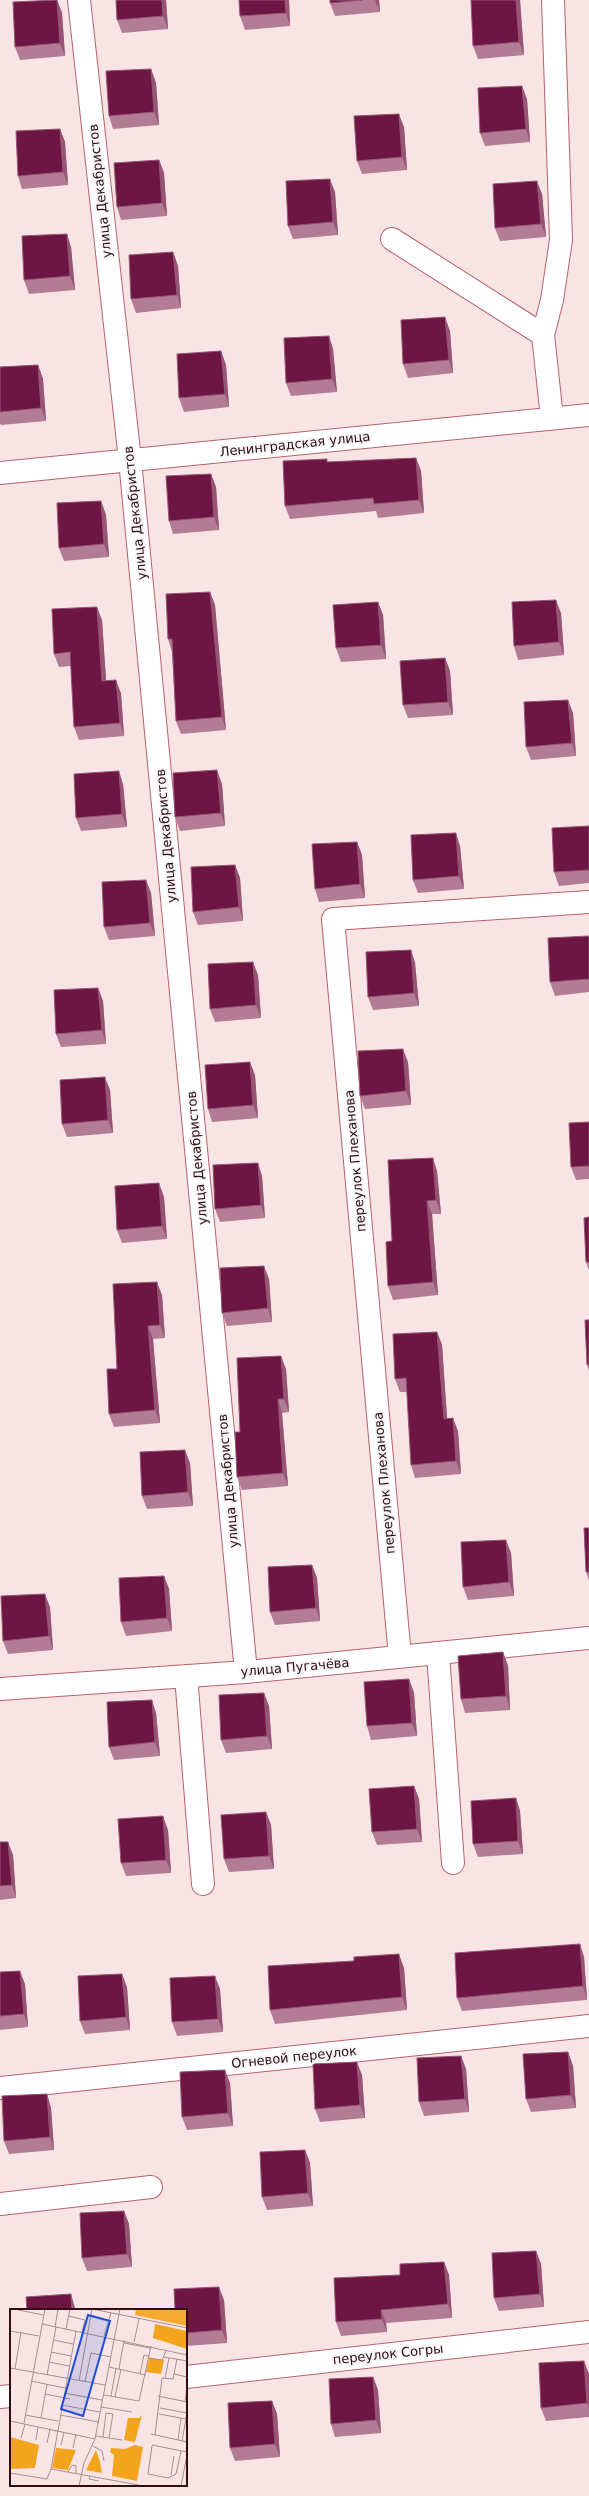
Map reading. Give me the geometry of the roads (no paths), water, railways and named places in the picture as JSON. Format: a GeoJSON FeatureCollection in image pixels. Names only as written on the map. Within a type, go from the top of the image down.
{"type":"FeatureCollection","features":[{"type":"Feature","properties":{"kind":"street","name":"улица Декабристов"},"geometry":{"type":"LineString","coordinates":[[79,0],[130,460],[246,1672]]}},
{"type":"Feature","properties":{"kind":"street"},"geometry":{"type":"LineString","coordinates":[[552,0],[561,240],[552,300],[543,335],[552,418]]}},
{"type":"Feature","properties":{"kind":"street"},"geometry":{"type":"LineString","coordinates":[[392,239],[543,335]]}},
{"type":"Feature","properties":{"kind":"street","name":"Ленинградская улица"},"geometry":{"type":"LineString","coordinates":[[0,473],[589,415]]}},
{"type":"Feature","properties":{"kind":"street","name":"переулок Плеханова"},"geometry":{"type":"LineString","coordinates":[[400,1658],[333,919],[589,902]]}},
{"type":"Feature","properties":{"kind":"street","name":"улица Пугачёва"},"geometry":{"type":"LineString","coordinates":[[0,1689],[246,1672],[400,1658],[589,1638]]}},
{"type":"Feature","properties":{"kind":"street"},"geometry":{"type":"LineString","coordinates":[[438,1654],[453,1863]]}},
{"type":"Feature","properties":{"kind":"street"},"geometry":{"type":"LineString","coordinates":[[186,1676],[203,1884]]}},
{"type":"Feature","properties":{"kind":"street","name":"Огневой переулок"},"geometry":{"type":"LineString","coordinates":[[0,2088],[589,2026]]}},
{"type":"Feature","properties":{"kind":"street"},"geometry":{"type":"LineString","coordinates":[[0,2204],[151,2187]]}},
{"type":"Feature","properties":{"kind":"street","name":"переулок Согры"},"geometry":{"type":"LineString","coordinates":[[187,2377],[589,2332]]}},
{"type":"Feature","properties":{"kind":"street"},"geometry":{"type":"LineString","coordinates":[[0,2397],[10,2396]]}}]}
